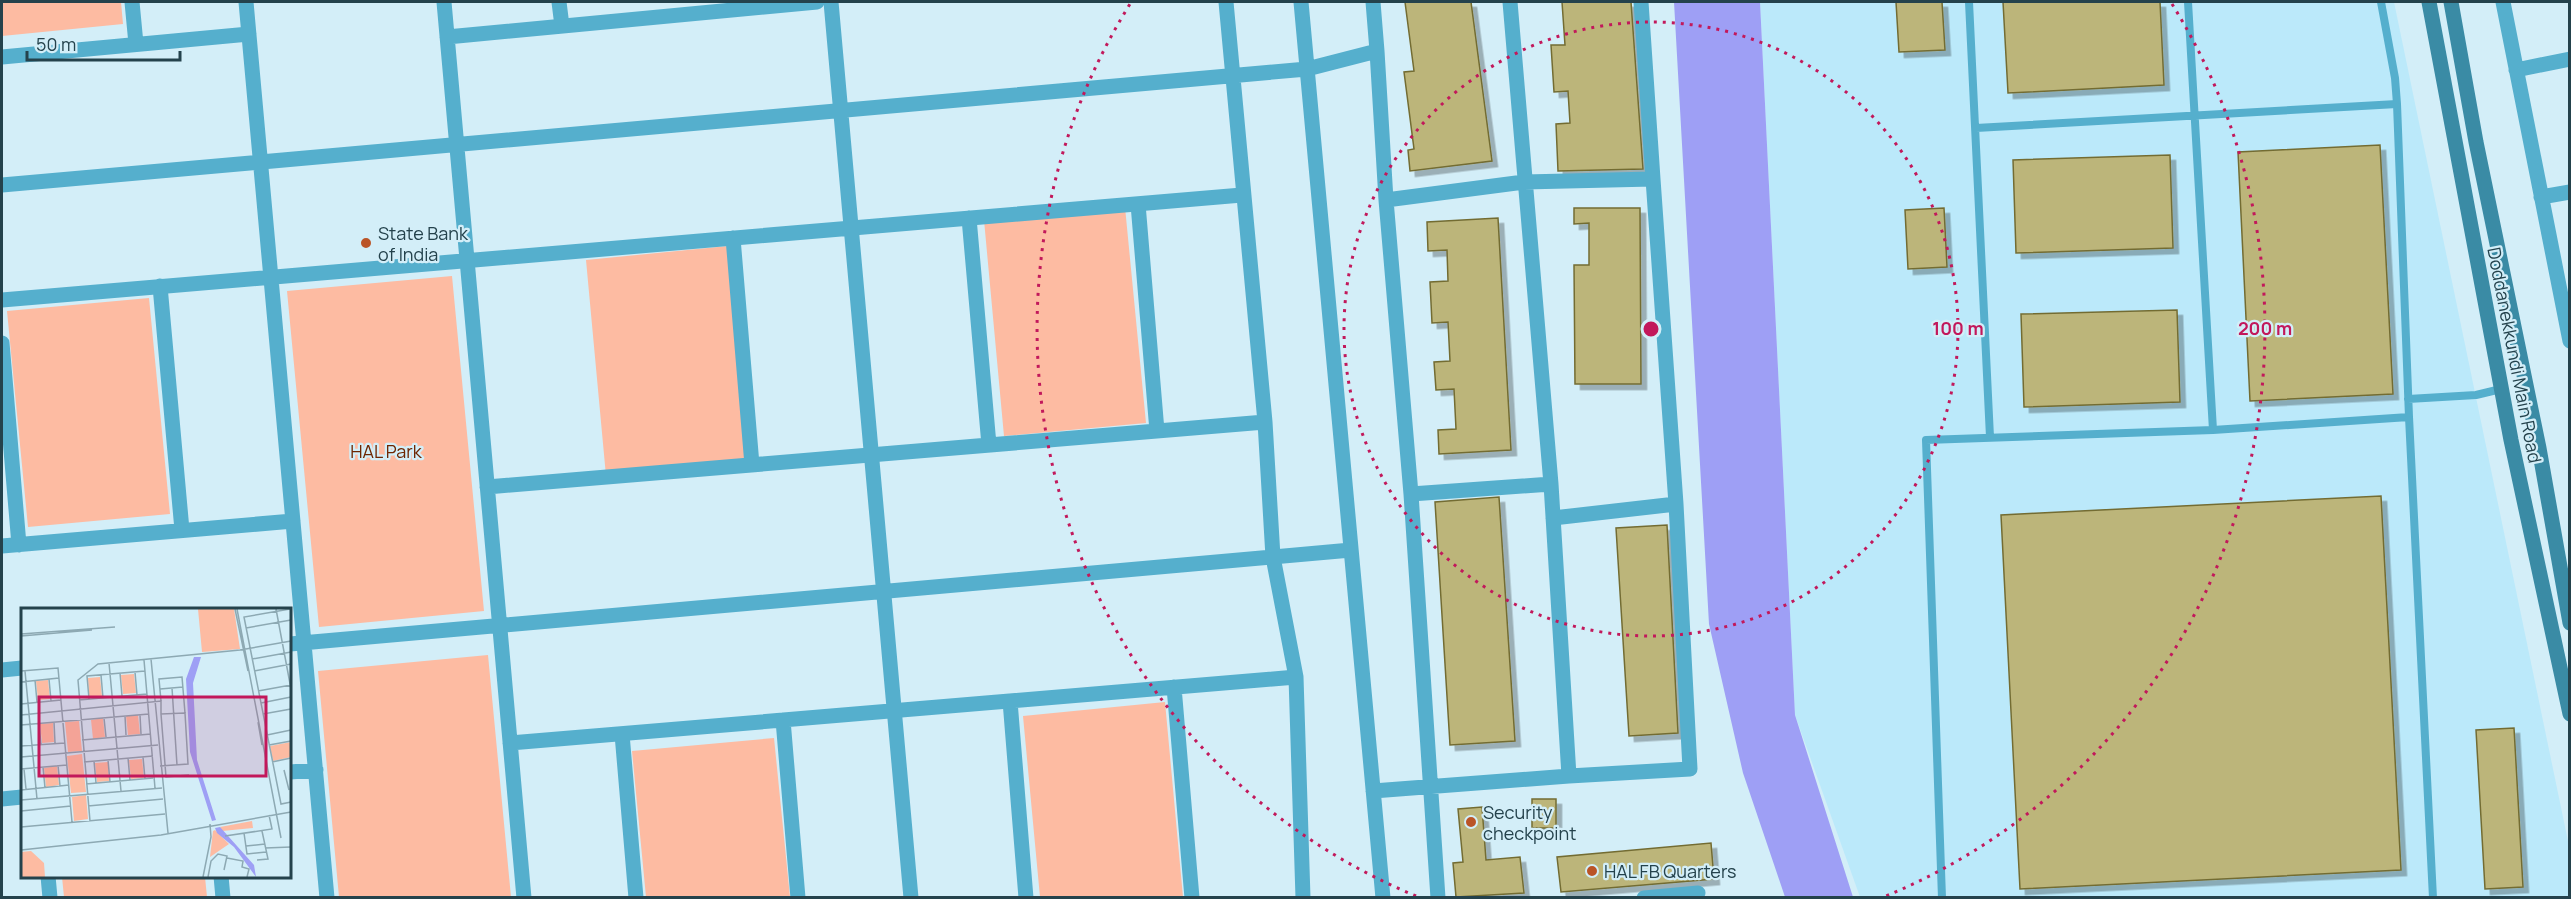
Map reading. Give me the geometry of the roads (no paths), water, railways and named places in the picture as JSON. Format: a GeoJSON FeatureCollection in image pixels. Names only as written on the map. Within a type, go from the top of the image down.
{"type":"FeatureCollection","features":[{"type":"Feature","properties":{"kind":"street"},"geometry":{"type":"LineString","coordinates":[[132,2],[136,44]]}},
{"type":"Feature","properties":{"kind":"street"},"geometry":{"type":"LineString","coordinates":[[246,2],[293,520],[297,644],[316,770],[327,897]]}},
{"type":"Feature","properties":{"kind":"street"},"geometry":{"type":"LineString","coordinates":[[444,2],[524,897]]}},
{"type":"Feature","properties":{"kind":"street"},"geometry":{"type":"LineString","coordinates":[[559,2],[562,26]]}},
{"type":"Feature","properties":{"kind":"street"},"geometry":{"type":"LineString","coordinates":[[447,37],[562,26],[721,6],[817,2]]}},
{"type":"Feature","properties":{"kind":"street"},"geometry":{"type":"LineString","coordinates":[[831,2],[911,897]]}},
{"type":"Feature","properties":{"kind":"street"},"geometry":{"type":"LineString","coordinates":[[1226,2],[1242,195],[1265,422],[1273,556],[1296,677],[1303,897]]}},
{"type":"Feature","properties":{"kind":"street"},"geometry":{"type":"LineString","coordinates":[[1301,2],[1383,897]]}},
{"type":"Feature","properties":{"kind":"street"},"geometry":{"type":"LineString","coordinates":[[1373,2],[1386,200],[1411,494],[1438,897]]}},
{"type":"Feature","properties":{"kind":"street"},"geometry":{"type":"LineString","coordinates":[[1510,2],[1551,484],[1569,776]]}},
{"type":"Feature","properties":{"kind":"street"},"geometry":{"type":"LineString","coordinates":[[1373,791],[1690,769],[1676,504],[1641,2]]}},
{"type":"Feature","properties":{"kind":"street","name":"Doddanekkundi Main Road"},"geometry":{"type":"LineString","coordinates":[[2429,2],[2501,389],[2570,714]]}},
{"type":"Feature","properties":{"kind":"street","name":"Doddanekkundi Main Road"},"geometry":{"type":"LineString","coordinates":[[2451,2],[2476,142],[2539,448],[2570,623]]}},
{"type":"Feature","properties":{"kind":"street"},"geometry":{"type":"LineString","coordinates":[[2503,2],[2570,341]]}},
{"type":"Feature","properties":{"kind":"street"},"geometry":{"type":"LineString","coordinates":[[2,57],[249,34]]}},
{"type":"Feature","properties":{"kind":"street"},"geometry":{"type":"LineString","coordinates":[[2,185],[1307,69],[1377,51]]}},
{"type":"Feature","properties":{"kind":"street"},"geometry":{"type":"LineString","coordinates":[[2516,70],[2570,59]]}},
{"type":"Feature","properties":{"kind":"street"},"geometry":{"type":"LineString","coordinates":[[1386,200],[1524,182],[1653,178]]}},
{"type":"Feature","properties":{"kind":"street"},"geometry":{"type":"LineString","coordinates":[[2541,197],[2570,192]]}},
{"type":"Feature","properties":{"kind":"street"},"geometry":{"type":"LineString","coordinates":[[2,300],[1242,195]]}},
{"type":"Feature","properties":{"kind":"street"},"geometry":{"type":"LineString","coordinates":[[1138,204],[1157,430]]}},
{"type":"Feature","properties":{"kind":"street"},"geometry":{"type":"LineString","coordinates":[[969,218],[988,445]]}},
{"type":"Feature","properties":{"kind":"street"},"geometry":{"type":"LineString","coordinates":[[733,238],[752,465]]}},
{"type":"Feature","properties":{"kind":"street"},"geometry":{"type":"LineString","coordinates":[[160,286],[182,530]]}},
{"type":"Feature","properties":{"kind":"street"},"geometry":{"type":"LineString","coordinates":[[2,343],[19,545]]}},
{"type":"Feature","properties":{"kind":"street"},"geometry":{"type":"LineString","coordinates":[[488,487],[1265,422]]}},
{"type":"Feature","properties":{"kind":"street"},"geometry":{"type":"LineString","coordinates":[[1411,494],[1551,484]]}},
{"type":"Feature","properties":{"kind":"street"},"geometry":{"type":"LineString","coordinates":[[1552,518],[1676,504]]}},
{"type":"Feature","properties":{"kind":"street"},"geometry":{"type":"LineString","coordinates":[[2,546],[293,520]]}},
{"type":"Feature","properties":{"kind":"street"},"geometry":{"type":"LineString","coordinates":[[297,644],[1351,550]]}},
{"type":"Feature","properties":{"kind":"street"},"geometry":{"type":"LineString","coordinates":[[2,670],[21,668]]}},
{"type":"Feature","properties":{"kind":"street"},"geometry":{"type":"LineString","coordinates":[[510,743],[1296,677]]}},
{"type":"Feature","properties":{"kind":"street"},"geometry":{"type":"LineString","coordinates":[[1174,687],[1192,897]]}},
{"type":"Feature","properties":{"kind":"street"},"geometry":{"type":"LineString","coordinates":[[1010,701],[1026,897]]}},
{"type":"Feature","properties":{"kind":"street"},"geometry":{"type":"LineString","coordinates":[[783,720],[798,897]]}},
{"type":"Feature","properties":{"kind":"street"},"geometry":{"type":"LineString","coordinates":[[622,734],[636,897]]}},
{"type":"Feature","properties":{"kind":"street"},"geometry":{"type":"LineString","coordinates":[[291,772],[316,770]]}},
{"type":"Feature","properties":{"kind":"street"},"geometry":{"type":"LineString","coordinates":[[2,799],[21,797]]}},
{"type":"Feature","properties":{"kind":"street"},"geometry":{"type":"LineString","coordinates":[[48,878],[50,897]]}},
{"type":"Feature","properties":{"kind":"street"},"geometry":{"type":"LineString","coordinates":[[221,878],[223,897]]}},
{"type":"Feature","properties":{"kind":"street"},"geometry":{"type":"LineString","coordinates":[[1644,897],[1698,893]]}},
{"type":"Feature","properties":{"kind":"lane"},"geometry":{"type":"LineString","coordinates":[[1968,2],[1990,437]]}},
{"type":"Feature","properties":{"kind":"lane"},"geometry":{"type":"LineString","coordinates":[[2188,2],[2212,430]]}},
{"type":"Feature","properties":{"kind":"lane"},"geometry":{"type":"LineString","coordinates":[[2381,2],[2395,78],[2397,104],[2408,399],[2433,897]]}},
{"type":"Feature","properties":{"kind":"lane"},"geometry":{"type":"LineString","coordinates":[[1976,128],[2397,104]]}},
{"type":"Feature","properties":{"kind":"lane"},"geometry":{"type":"LineString","coordinates":[[2408,399],[2476,395],[2501,389]]}},
{"type":"Feature","properties":{"kind":"lane"},"geometry":{"type":"LineString","coordinates":[[1942,897],[1926,440],[2212,430],[2409,417]]}},
{"type":"Feature","properties":{"kind":"water"},"geometry":{"type":"Polygon","coordinates":[[[1674,2],[1760,2],[1795,715],[1853,897],[1785,897],[1743,773],[1709,624],[1674,2]]]}},
{"type":"Feature","properties":{"kind":"place","name":"State Bank of India"},"geometry":{"type":"Point","coordinates":[366,243]}},
{"type":"Feature","properties":{"kind":"place","name":"Security checkpoint"},"geometry":{"type":"Point","coordinates":[1471,822]}},
{"type":"Feature","properties":{"kind":"place","name":"HAL FB Quarters"},"geometry":{"type":"Point","coordinates":[1592,871]}},
{"type":"Feature","properties":{"kind":"park label","name":"HAL Park"},"geometry":{"type":"Point","coordinates":[386,451]}}]}
